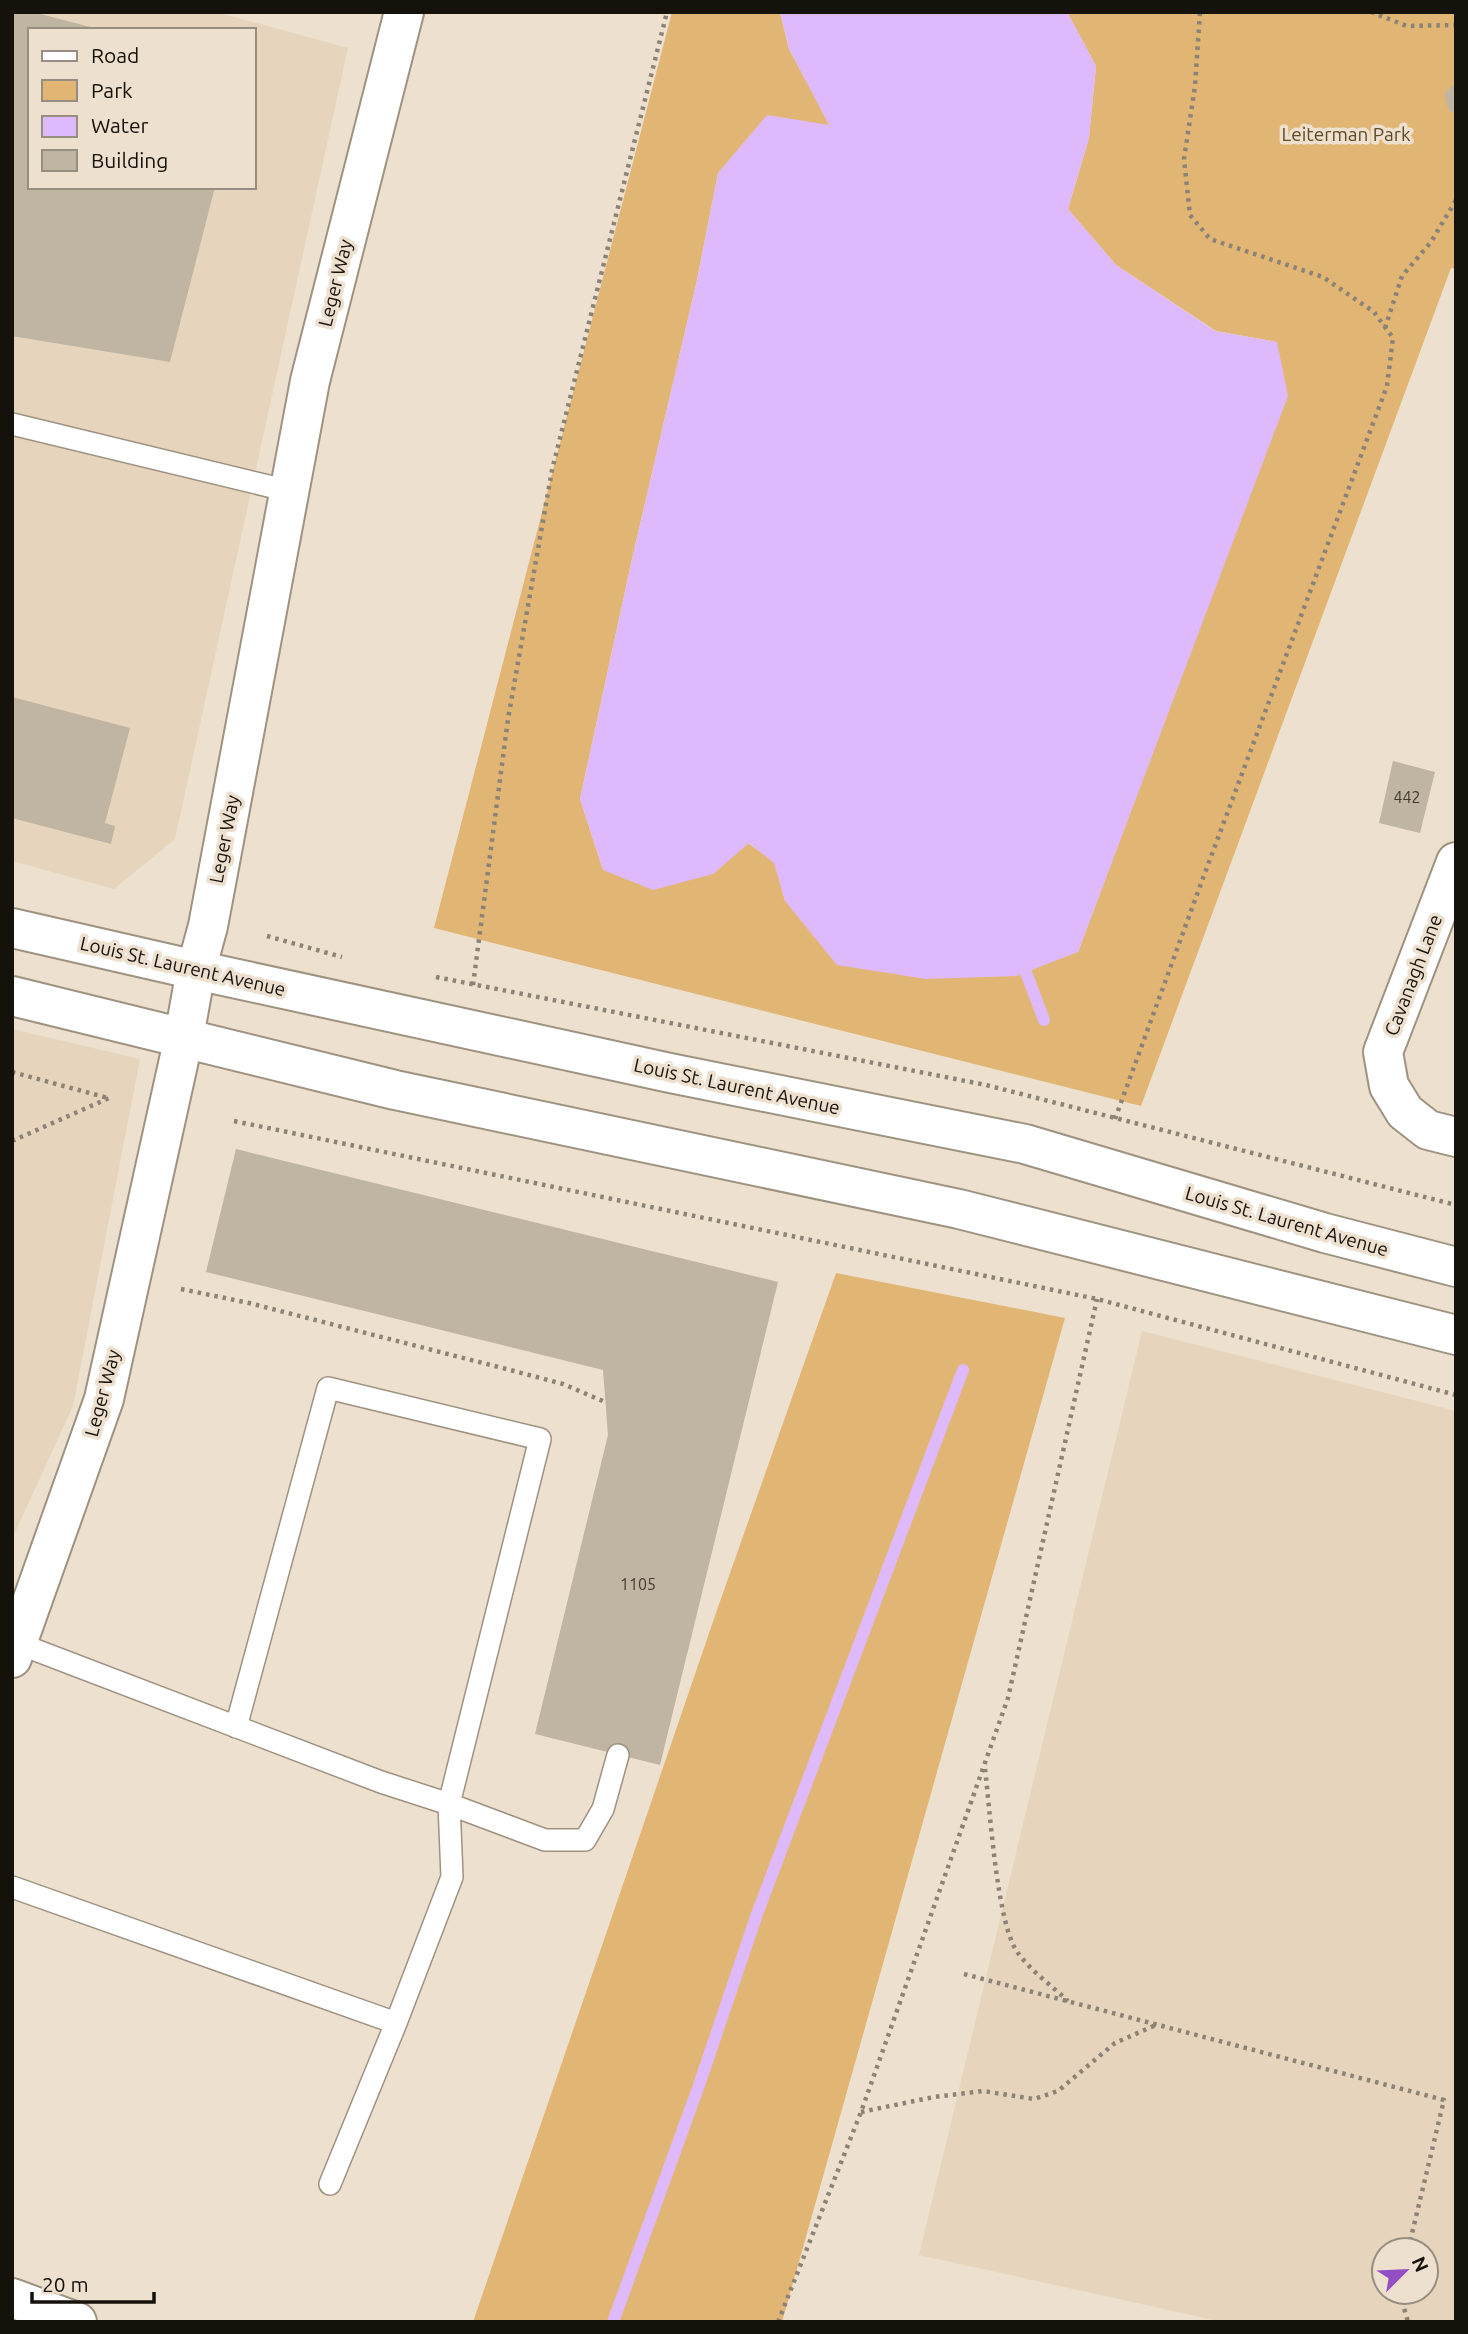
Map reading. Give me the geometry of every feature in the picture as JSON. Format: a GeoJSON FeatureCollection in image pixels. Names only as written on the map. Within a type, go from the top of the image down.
{"type":"FeatureCollection","features":[{"type":"Feature","properties":{"kind":"main road","name":"Leger Way"},"geometry":{"type":"LineString","coordinates":[[15,1650],[104,1399],[184,1037],[196,970],[208,926],[310,381],[404,12]]}},
{"type":"Feature","properties":{"kind":"main road","name":"Cavanagh Lane"},"geometry":{"type":"LineString","coordinates":[[1456,862],[1383,1052],[1389,1086],[1405,1112],[1428,1130],[1456,1137]]}},
{"type":"Feature","properties":{"kind":"main road","name":"Louis St. Laurent Avenue"},"geometry":{"type":"LineString","coordinates":[[12,928],[670,1073],[1025,1144],[1325,1233],[1456,1267]]}},
{"type":"Feature","properties":{"kind":"main road"},"geometry":{"type":"LineString","coordinates":[[12,996],[395,1090],[960,1209],[1456,1335]]}},
{"type":"Feature","properties":{"kind":"main road"},"geometry":{"type":"LineString","coordinates":[[12,2298],[77,2322]]}},
{"type":"Feature","properties":{"kind":"lane"},"geometry":{"type":"LineString","coordinates":[[12,424],[289,491]]}},
{"type":"Feature","properties":{"kind":"lane"},"geometry":{"type":"LineString","coordinates":[[236,1727],[328,1388],[540,1439],[449,1804],[452,1877],[396,2024],[330,2184]]}},
{"type":"Feature","properties":{"kind":"lane"},"geometry":{"type":"LineString","coordinates":[[15,1650],[545,1840],[585,1840],[603,1809],[618,1755]]}},
{"type":"Feature","properties":{"kind":"lane"},"geometry":{"type":"LineString","coordinates":[[12,1887],[396,2024]]}},
{"type":"Feature","properties":{"kind":"path"},"geometry":{"type":"LineString","coordinates":[[473,985],[508,719],[552,470],[667,12]]}},
{"type":"Feature","properties":{"kind":"path"},"geometry":{"type":"LineString","coordinates":[[1115,1119],[1387,386],[1393,338],[1374,312],[1323,277],[1209,239],[1190,215],[1184,159],[1195,86],[1200,12]]}},
{"type":"Feature","properties":{"kind":"path"},"geometry":{"type":"LineString","coordinates":[[1371,12],[1407,26],[1456,25]]}},
{"type":"Feature","properties":{"kind":"path"},"geometry":{"type":"LineString","coordinates":[[1385,328],[1402,276],[1431,242],[1456,200]]}},
{"type":"Feature","properties":{"kind":"path"},"geometry":{"type":"LineString","coordinates":[[267,936],[348,959]]}},
{"type":"Feature","properties":{"kind":"path"},"geometry":{"type":"LineString","coordinates":[[424,975],[986,1085],[1456,1205]]}},
{"type":"Feature","properties":{"kind":"path"},"geometry":{"type":"LineString","coordinates":[[12,1072],[109,1098],[12,1141]]}},
{"type":"Feature","properties":{"kind":"path"},"geometry":{"type":"LineString","coordinates":[[234,1121],[1097,1300],[1456,1395]]}},
{"type":"Feature","properties":{"kind":"path"},"geometry":{"type":"LineString","coordinates":[[181,1289],[249,1303],[563,1384],[605,1402]]}},
{"type":"Feature","properties":{"kind":"path"},"geometry":{"type":"LineString","coordinates":[[778,2322],[861,2112],[1008,1698],[1097,1300]]}},
{"type":"Feature","properties":{"kind":"path"},"geometry":{"type":"LineString","coordinates":[[985,1765],[1007,1933],[1018,1953],[1069,2001]]}},
{"type":"Feature","properties":{"kind":"path"},"geometry":{"type":"LineString","coordinates":[[964,1974],[1444,2100],[1411,2236]]}},
{"type":"Feature","properties":{"kind":"path"},"geometry":{"type":"LineString","coordinates":[[861,2112],[934,2097],[983,2091],[1034,2099],[1058,2091],[1115,2043],[1157,2024]]}},
{"type":"Feature","properties":{"kind":"shaded area"},"geometry":{"type":"Polygon","coordinates":[[[12,12],[216,12],[348,48],[175,839],[114,889],[12,861],[12,12]]]}},
{"type":"Feature","properties":{"kind":"shaded area"},"geometry":{"type":"Polygon","coordinates":[[[12,1029],[140,1059],[73,1406],[12,1539],[12,1029]]]}},
{"type":"Feature","properties":{"kind":"shaded area"},"geometry":{"type":"Polygon","coordinates":[[[1142,1331],[1456,1411],[1456,2322],[1223,2322],[919,2255],[1142,1331]]]}},
{"type":"Feature","properties":{"kind":"green space","name":"Leiterman Park"},"geometry":{"type":"Polygon","coordinates":[[[672,12],[780,12],[789,49],[830,125],[718,173],[697,280],[580,799],[603,870],[713,874],[748,843],[775,863],[785,901],[1078,952],[1193,645],[1277,342],[1216,331],[1116,265],[1068,209],[1089,138],[1096,66],[1067,12],[1456,12],[1456,269],[1451,268],[1141,1106],[434,928],[672,12]]]}},
{"type":"Feature","properties":{"kind":"green space"},"geometry":{"type":"Polygon","coordinates":[[[836,1273],[1065,1318],[782,2322],[473,2322],[717,1610],[836,1273]]]}},
{"type":"Feature","properties":{"kind":"water"},"geometry":{"type":"Polygon","coordinates":[[[780,12],[1067,12],[1096,66],[1089,138],[1068,209],[1116,265],[1215,331],[1277,342],[1288,396],[1078,952],[1016,976],[926,979],[837,965],[785,901],[774,863],[749,843],[713,874],[653,890],[603,870],[580,799],[697,280],[718,173],[767,115],[829,125],[789,49],[780,12]]]}},
{"type":"Feature","properties":{"kind":"building"},"geometry":{"type":"Polygon","coordinates":[[[12,12],[33,12],[94,28],[28,28],[28,189],[214,189],[170,362],[12,336],[12,12]]]}},
{"type":"Feature","properties":{"kind":"building"},"geometry":{"type":"Polygon","coordinates":[[[1456,82],[1456,112],[1449,111],[1444,94],[1456,82]]]}},
{"type":"Feature","properties":{"kind":"building"},"geometry":{"type":"Polygon","coordinates":[[[12,697],[130,728],[105,823],[115,826],[111,844],[12,818],[12,697]]]}},
{"type":"Feature","properties":{"kind":"building"},"geometry":{"type":"Polygon","coordinates":[[[1393,761],[1435,772],[1420,833],[1379,823],[1393,761]]]}},
{"type":"Feature","properties":{"kind":"building"},"geometry":{"type":"Polygon","coordinates":[[[236,1149],[778,1282],[660,1765],[535,1734],[608,1435],[603,1370],[206,1272],[236,1149]]]}},
{"type":"Feature","properties":{"kind":"waterway"},"geometry":{"type":"LineString","coordinates":[[1021,959],[1044,1020]]}},
{"type":"Feature","properties":{"kind":"waterway"},"geometry":{"type":"LineString","coordinates":[[613,2322],[698,2088],[757,1914],[963,1370]]}}]}
